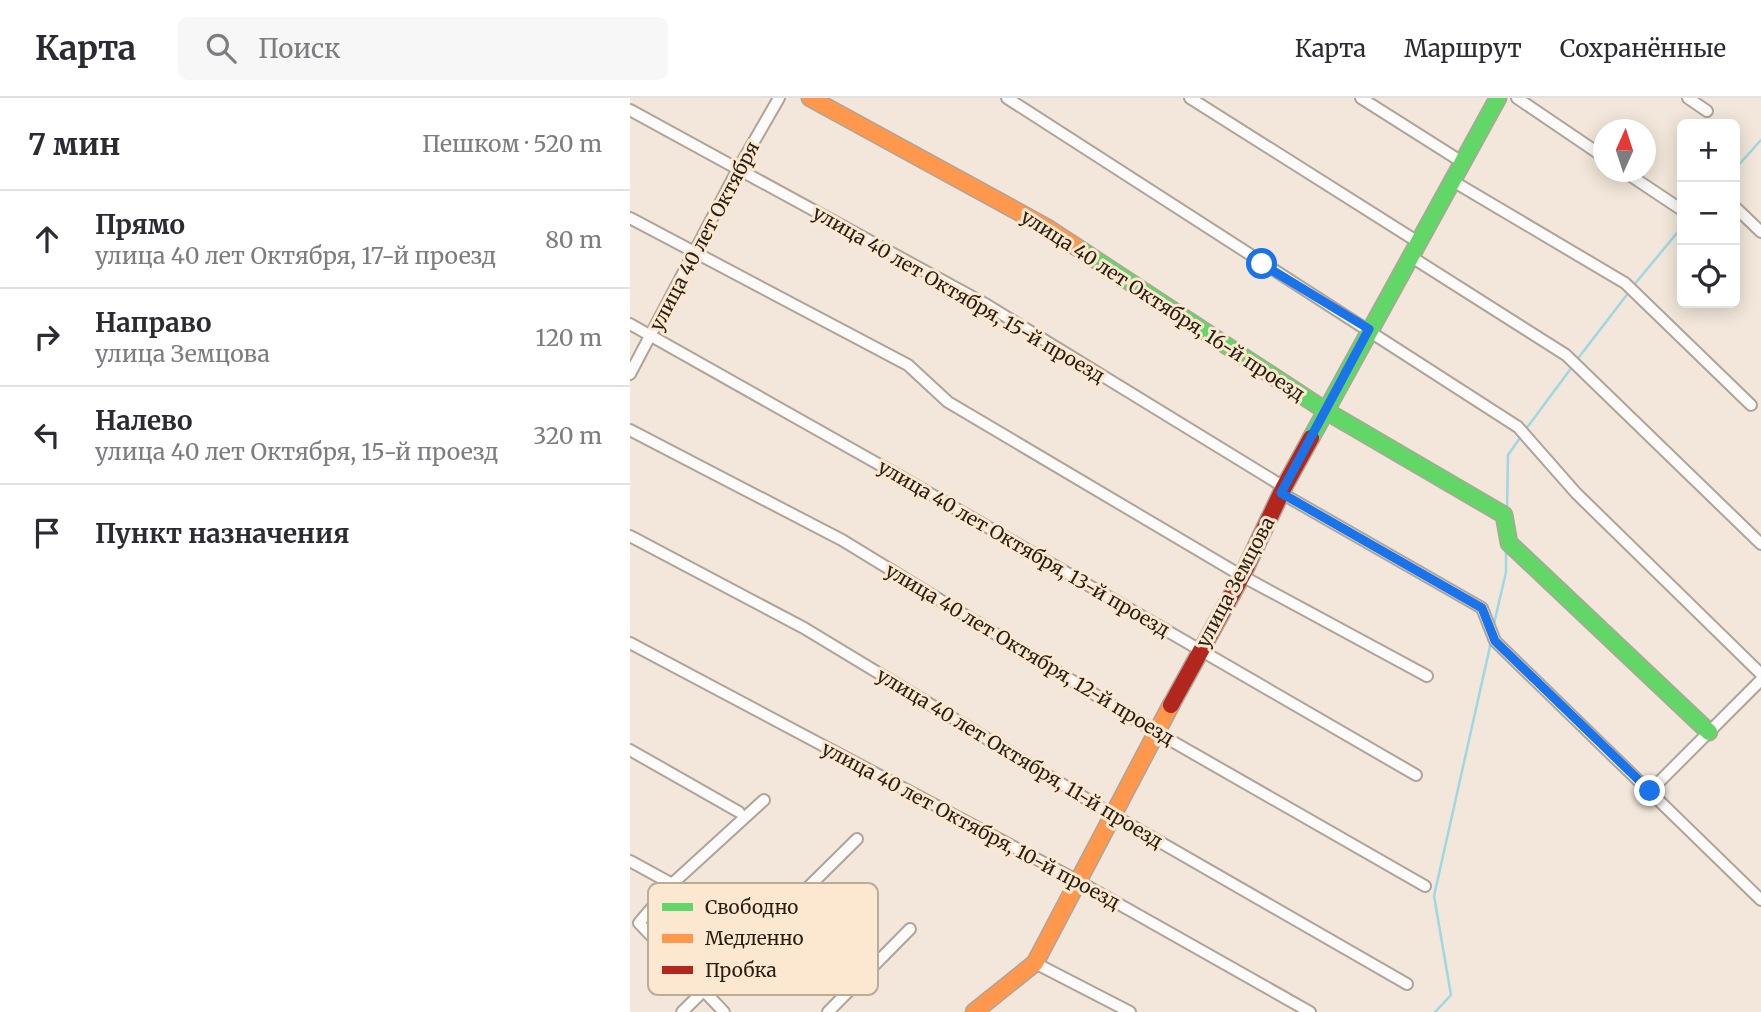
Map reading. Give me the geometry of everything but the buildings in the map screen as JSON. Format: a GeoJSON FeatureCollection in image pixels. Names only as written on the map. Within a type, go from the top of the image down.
{"type":"FeatureCollection","features":[{"type":"Feature","properties":{"kind":"street","name":"улица 40 лет Октября"},"geometry":{"type":"LineString","coordinates":[[630,374],[738,169],[779,98]]}},
{"type":"Feature","properties":{"kind":"street","name":"улица 40 лет Октября, 16-й проезд"},"geometry":{"type":"LineString","coordinates":[[810,98],[1046,227],[1326,411],[1504,515],[1509,543],[1709,732]]}},
{"type":"Feature","properties":{"kind":"street"},"geometry":{"type":"LineString","coordinates":[[1007,98],[1518,427],[1576,493],[1761,674]]}},
{"type":"Feature","properties":{"kind":"street"},"geometry":{"type":"LineString","coordinates":[[1190,98],[1566,355],[1761,544]]}},
{"type":"Feature","properties":{"kind":"street"},"geometry":{"type":"LineString","coordinates":[[1361,98],[1462,162]]}},
{"type":"Feature","properties":{"kind":"street","name":"улица Земцова"},"geometry":{"type":"LineString","coordinates":[[974,1012],[989,998],[1022,978],[1035,963],[1156,732],[1242,576],[1282,490],[1498,98]]}},
{"type":"Feature","properties":{"kind":"street"},"geometry":{"type":"LineString","coordinates":[[1517,98],[1593,150]]}},
{"type":"Feature","properties":{"kind":"street"},"geometry":{"type":"LineString","coordinates":[[1688,98],[1707,111]]}},
{"type":"Feature","properties":{"kind":"street","name":"улица 40 лет Октября, 15-й проезд"},"geometry":{"type":"LineString","coordinates":[[630,110],[987,305],[1282,490],[1482,608],[1495,641],[1761,900]]}},
{"type":"Feature","properties":{"kind":"street"},"geometry":{"type":"LineString","coordinates":[[1451,180],[1625,283],[1751,405]]}},
{"type":"Feature","properties":{"kind":"street"},"geometry":{"type":"LineString","coordinates":[[1640,182],[1677,207]]}},
{"type":"Feature","properties":{"kind":"street"},"geometry":{"type":"LineString","coordinates":[[1740,212],[1761,232]]}},
{"type":"Feature","properties":{"kind":"street"},"geometry":{"type":"LineString","coordinates":[[630,218],[908,365],[948,402],[1242,576],[1427,676]]}},
{"type":"Feature","properties":{"kind":"street","name":"улица 40 лет Октября, 13-й проезд"},"geometry":{"type":"LineString","coordinates":[[630,324],[1416,775]]}},
{"type":"Feature","properties":{"kind":"street","name":"улица 40 лет Октября, 12-й проезд"},"geometry":{"type":"LineString","coordinates":[[630,430],[842,540],[1156,732],[1425,886]]}},
{"type":"Feature","properties":{"kind":"street","name":"улица 40 лет Октября, 11-й проезд"},"geometry":{"type":"LineString","coordinates":[[630,536],[804,628],[1113,815],[1407,984]]}},
{"type":"Feature","properties":{"kind":"street","name":"улица 40 лет Октября, 10-й проезд"},"geometry":{"type":"LineString","coordinates":[[630,643],[1078,881],[1310,1012]]}},
{"type":"Feature","properties":{"kind":"street"},"geometry":{"type":"LineString","coordinates":[[1650,791],[1761,680]]}},
{"type":"Feature","properties":{"kind":"street"},"geometry":{"type":"LineString","coordinates":[[630,750],[739,812]]}},
{"type":"Feature","properties":{"kind":"street"},"geometry":{"type":"LineString","coordinates":[[673,883],[764,800]]}},
{"type":"Feature","properties":{"kind":"street"},"geometry":{"type":"LineString","coordinates":[[813,883],[857,839]]}},
{"type":"Feature","properties":{"kind":"street"},"geometry":{"type":"LineString","coordinates":[[630,861],[670,883]]}},
{"type":"Feature","properties":{"kind":"street"},"geometry":{"type":"LineString","coordinates":[[648,912],[639,923],[648,933]]}},
{"type":"Feature","properties":{"kind":"street"},"geometry":{"type":"LineString","coordinates":[[878,961],[910,929]]}},
{"type":"Feature","properties":{"kind":"street"},"geometry":{"type":"LineString","coordinates":[[1035,963],[1130,1012]]}},
{"type":"Feature","properties":{"kind":"street"},"geometry":{"type":"LineString","coordinates":[[682,1012],[700,995]]}},
{"type":"Feature","properties":{"kind":"street"},"geometry":{"type":"LineString","coordinates":[[706,995],[724,1012]]}},
{"type":"Feature","properties":{"kind":"street"},"geometry":{"type":"LineString","coordinates":[[828,1012],[845,995]]}},
{"type":"Feature","properties":{"kind":"waterway"},"geometry":{"type":"LineString","coordinates":[[1740,163],[1761,140]]}},
{"type":"Feature","properties":{"kind":"waterway"},"geometry":{"type":"LineString","coordinates":[[1633,286],[1677,233]]}},
{"type":"Feature","properties":{"kind":"waterway"},"geometry":{"type":"LineString","coordinates":[[1576,361],[1629,292]]}},
{"type":"Feature","properties":{"kind":"waterway"},"geometry":{"type":"LineString","coordinates":[[1526,429],[1572,367]]}},
{"type":"Feature","properties":{"kind":"waterway"},"geometry":{"type":"LineString","coordinates":[[1507,511],[1508,455],[1522,435]]}},
{"type":"Feature","properties":{"kind":"waterway"},"geometry":{"type":"LineString","coordinates":[[1493,628],[1506,572],[1506,549]]}},
{"type":"Feature","properties":{"kind":"waterway"},"geometry":{"type":"LineString","coordinates":[[1435,1012],[1451,995],[1434,896],[1491,642]]}},
{"type":"Feature","properties":{"kind":"traffic: fast"},"geometry":{"type":"LineString","coordinates":[[1311,438],[1498,98]]}},
{"type":"Feature","properties":{"kind":"traffic: fast"},"geometry":{"type":"LineString","coordinates":[[1075,246],[1326,411],[1504,515],[1509,543],[1709,732]]}},
{"type":"Feature","properties":{"kind":"traffic: slow"},"geometry":{"type":"LineString","coordinates":[[810,98],[1046,227],[1075,246]]}},
{"type":"Feature","properties":{"kind":"traffic: slow"},"geometry":{"type":"LineString","coordinates":[[974,1012],[1035,963],[1171,705]]}},
{"type":"Feature","properties":{"kind":"traffic: jam"},"geometry":{"type":"LineString","coordinates":[[1171,705],[1242,576],[1284,487],[1311,438]]}},
{"type":"Feature","properties":{"kind":"route"},"geometry":{"type":"LineString","coordinates":[[1262,264],[1369,329],[1281,493],[1482,608],[1495,641],[1650,791]]}}]}
